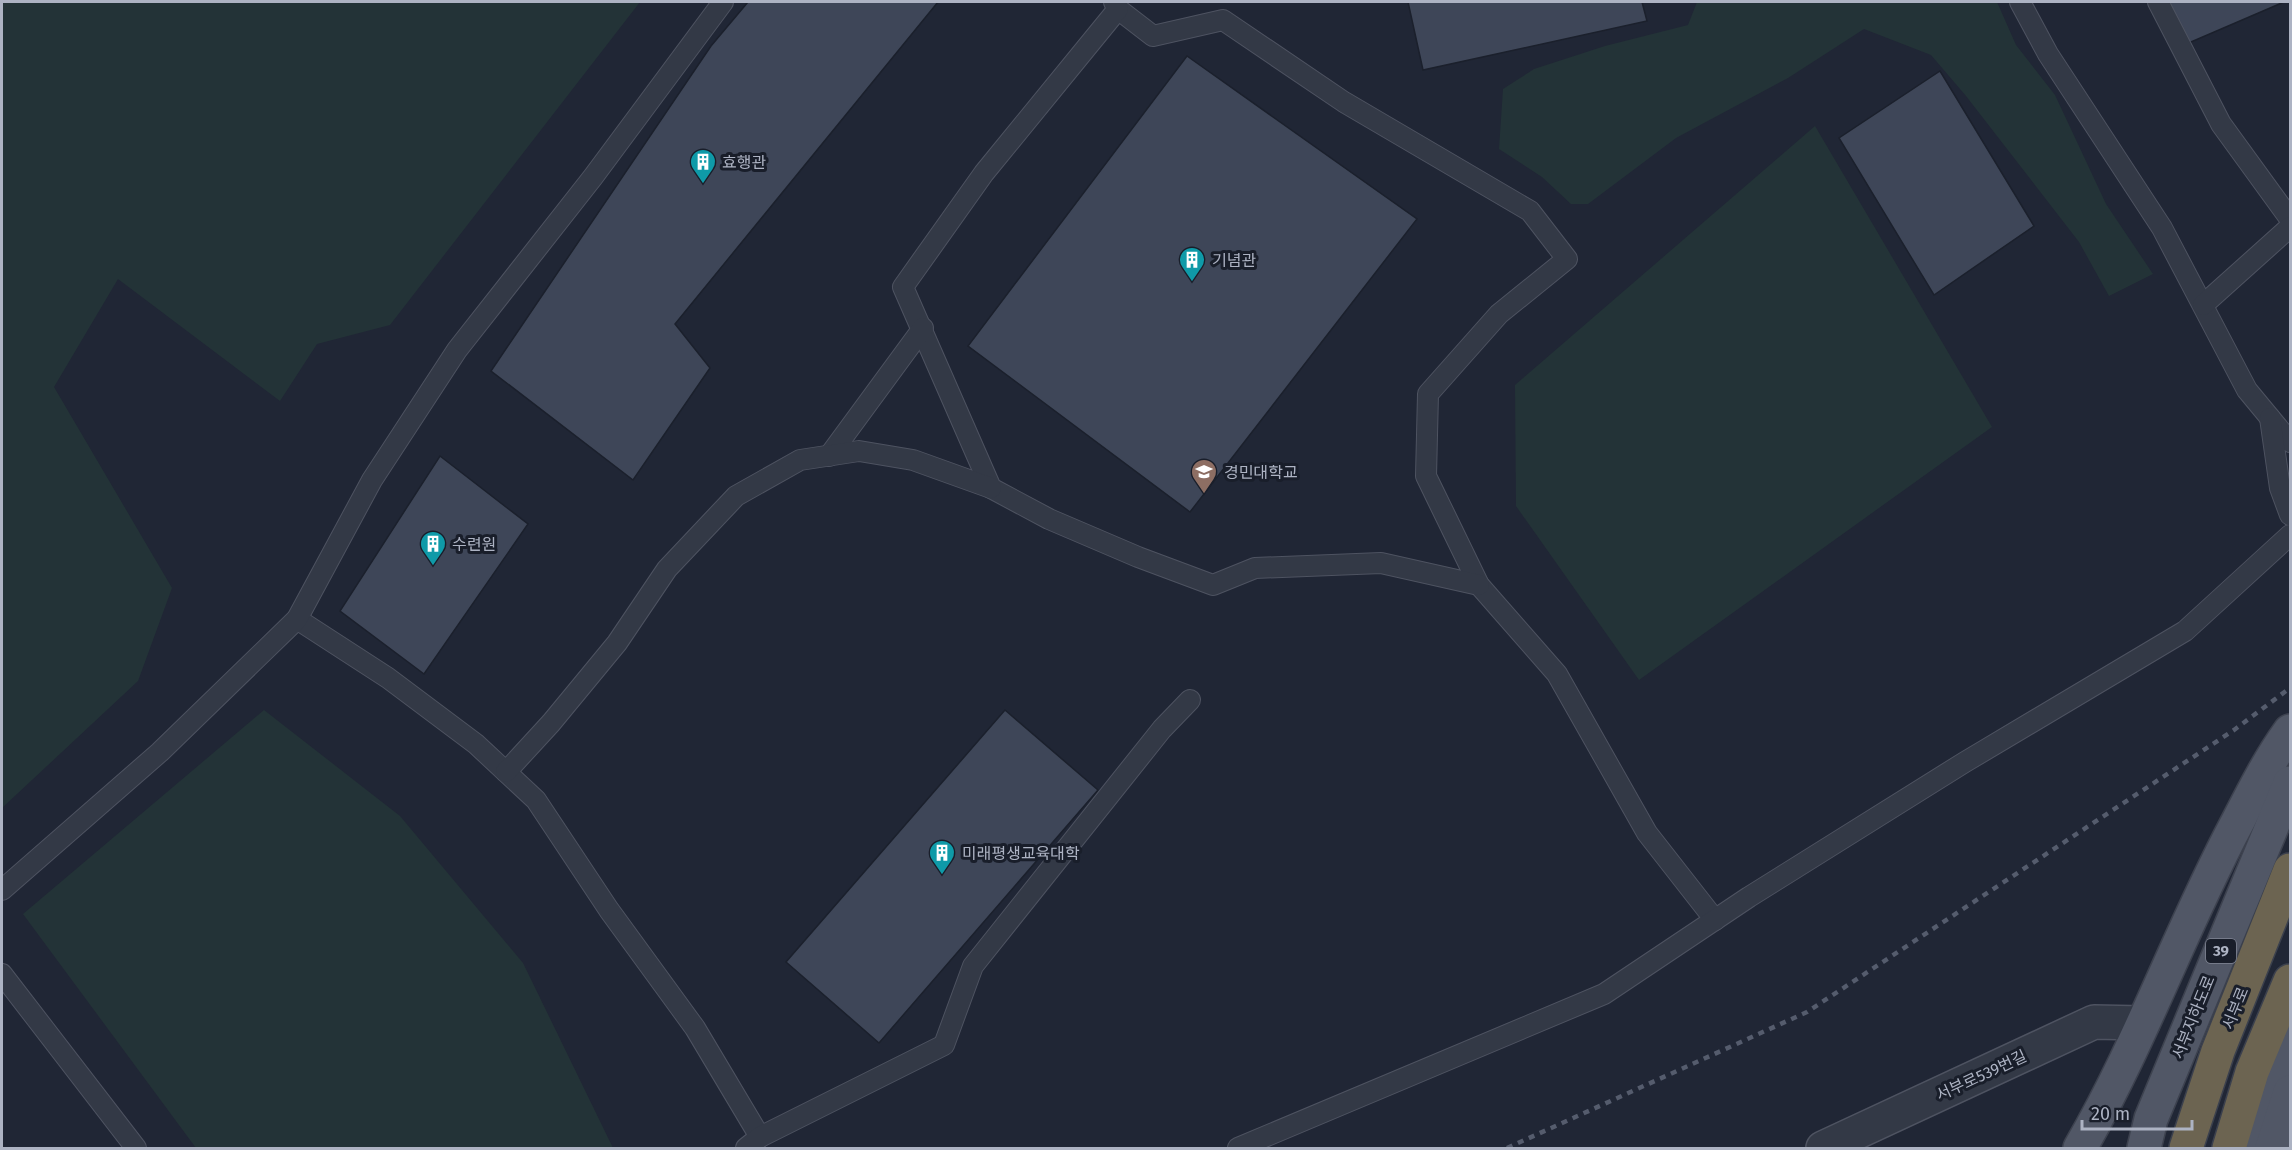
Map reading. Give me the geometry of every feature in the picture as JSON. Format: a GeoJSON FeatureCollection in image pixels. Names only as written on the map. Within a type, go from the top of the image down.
{"type":"FeatureCollection","features":[{"type":"Feature","properties":{"kind":"highway","name":"서부로"},"geometry":{"type":"LineString","coordinates":[[2186,1149],[2218,1051],[2290,870]]}},
{"type":"Feature","properties":{"kind":"highway"},"geometry":{"type":"LineString","coordinates":[[2229,1149],[2252,1072],[2290,981]]}},
{"type":"Feature","properties":{"kind":"main road"},"geometry":{"type":"LineString","coordinates":[[2080,1149],[2143,1023],[2212,868],[2272,756],[2290,731]]}},
{"type":"Feature","properties":{"kind":"main road","name":"서부지하도로"},"geometry":{"type":"LineString","coordinates":[[2147,1134],[2290,783]]}},
{"type":"Feature","properties":{"kind":"main road"},"geometry":{"type":"LineString","coordinates":[[2245,1149],[2290,1028]]}},
{"type":"Feature","properties":{"kind":"main road"},"geometry":{"type":"LineString","coordinates":[[2272,1149],[2290,1092]]}},
{"type":"Feature","properties":{"kind":"main road","name":"39"},"geometry":{"type":"LineString","coordinates":[[2128,1149],[2147,1134]]}},
{"type":"Feature","properties":{"kind":"street","name":"서부로539번길"},"geometry":{"type":"LineString","coordinates":[[1823,1149],[2094,1022],[2143,1023]]}},
{"type":"Feature","properties":{"kind":"lane"},"geometry":{"type":"LineString","coordinates":[[2,890],[160,752],[297,619],[372,480],[457,350],[593,177],[723,2]]}},
{"type":"Feature","properties":{"kind":"lane"},"geometry":{"type":"LineString","coordinates":[[2020,2],[2049,54],[2162,228],[2247,390],[2288,434]]}},
{"type":"Feature","properties":{"kind":"lane"},"geometry":{"type":"LineString","coordinates":[[2158,2],[2221,124],[2290,219]]}},
{"type":"Feature","properties":{"kind":"lane"},"geometry":{"type":"LineString","coordinates":[[991,488],[973,451],[923,328],[903,287],[984,174],[1116,5],[1153,36],[1223,20],[1344,102],[1530,211],[1567,260],[1499,314],[1428,394],[1426,476],[1479,585],[1557,674],[1647,833],[1715,920]]}},
{"type":"Feature","properties":{"kind":"lane"},"geometry":{"type":"LineString","coordinates":[[2203,305],[2290,226]]}},
{"type":"Feature","properties":{"kind":"lane"},"geometry":{"type":"LineString","coordinates":[[830,456],[923,328]]}},
{"type":"Feature","properties":{"kind":"lane"},"geometry":{"type":"LineString","coordinates":[[2270,417],[2280,488],[2290,515]]}},
{"type":"Feature","properties":{"kind":"lane"},"geometry":{"type":"LineString","coordinates":[[506,772],[551,723],[616,643],[666,569],[736,495],[800,460],[859,451],[913,460],[991,488],[1059,523],[1138,557],[1213,585],[1255,568],[1381,563],[1479,585]]}},
{"type":"Feature","properties":{"kind":"lane"},"geometry":{"type":"LineString","coordinates":[[1238,1149],[1604,994],[1715,920],[1965,762],[2186,630],[2290,535]]}},
{"type":"Feature","properties":{"kind":"lane"},"geometry":{"type":"LineString","coordinates":[[297,619],[388,678],[476,744],[536,800],[609,910],[695,1028],[753,1143],[944,1045],[973,966],[1162,729],[1190,700]]}},
{"type":"Feature","properties":{"kind":"lane"},"geometry":{"type":"LineString","coordinates":[[2,974],[136,1149]]}},
{"type":"Feature","properties":{"kind":"shaded area"},"geometry":{"type":"Polygon","coordinates":[[[2,2],[640,2],[390,325],[317,344],[280,401],[118,279],[54,387],[172,588],[138,681],[2,808],[2,2]]]}},
{"type":"Feature","properties":{"kind":"shaded area"},"geometry":{"type":"Polygon","coordinates":[[[1697,2],[1997,2],[2016,45],[2055,95],[2106,204],[2153,274],[2109,296],[2079,242],[1966,96],[1931,55],[1864,29],[1788,78],[1676,138],[1588,204],[1571,204],[1542,177],[1499,149],[1503,89],[1534,69],[1605,46],[1688,25],[1697,2]]]}},
{"type":"Feature","properties":{"kind":"shaded area"},"geometry":{"type":"Polygon","coordinates":[[[1815,126],[1992,427],[1639,680],[1516,506],[1515,385],[1815,126]]]}},
{"type":"Feature","properties":{"kind":"shaded area"},"geometry":{"type":"Polygon","coordinates":[[[264,710],[400,816],[523,963],[613,1148],[196,1148],[23,914],[264,710]]]}},
{"type":"Feature","properties":{"kind":"building","name":"효행관"},"geometry":{"type":"Polygon","coordinates":[[[748,2],[938,2],[675,324],[710,368],[633,480],[491,371],[711,46],[748,2]]]}},
{"type":"Feature","properties":{"kind":"building"},"geometry":{"type":"Polygon","coordinates":[[[1408,2],[1642,2],[1647,21],[1423,70],[1408,2]]]}},
{"type":"Feature","properties":{"kind":"building"},"geometry":{"type":"Polygon","coordinates":[[[2166,2],[2284,2],[2184,45],[2166,2]]]}},
{"type":"Feature","properties":{"kind":"building","name":"기념관"},"geometry":{"type":"Polygon","coordinates":[[[1187,56],[1417,219],[1190,512],[968,346],[1187,56]]]}},
{"type":"Feature","properties":{"kind":"building"},"geometry":{"type":"Polygon","coordinates":[[[1940,71],[2034,226],[1934,295],[1839,138],[1940,71]]]}},
{"type":"Feature","properties":{"kind":"building","name":"수련원"},"geometry":{"type":"Polygon","coordinates":[[[440,456],[528,524],[424,674],[340,611],[440,456]]]}},
{"type":"Feature","properties":{"kind":"building","name":"미래평생교육대학"},"geometry":{"type":"Polygon","coordinates":[[[1005,710],[1098,790],[879,1043],[786,962],[1005,710]]]}},
{"type":"Feature","properties":{"kind":"railway"},"geometry":{"type":"LineString","coordinates":[[1507,1148],[1807,1012],[2234,730],[2290,688]]}},
{"type":"Feature","properties":{"kind":"place","name":"효행관"},"geometry":{"type":"Point","coordinates":[703,185]}},
{"type":"Feature","properties":{"kind":"place","name":"기념관"},"geometry":{"type":"Point","coordinates":[1192,283]}},
{"type":"Feature","properties":{"kind":"place","name":"경민대학교"},"geometry":{"type":"Point","coordinates":[1204,495]}},
{"type":"Feature","properties":{"kind":"place","name":"수련원"},"geometry":{"type":"Point","coordinates":[433,567]}},
{"type":"Feature","properties":{"kind":"place","name":"미래평생교육대학"},"geometry":{"type":"Point","coordinates":[942,876]}}]}
